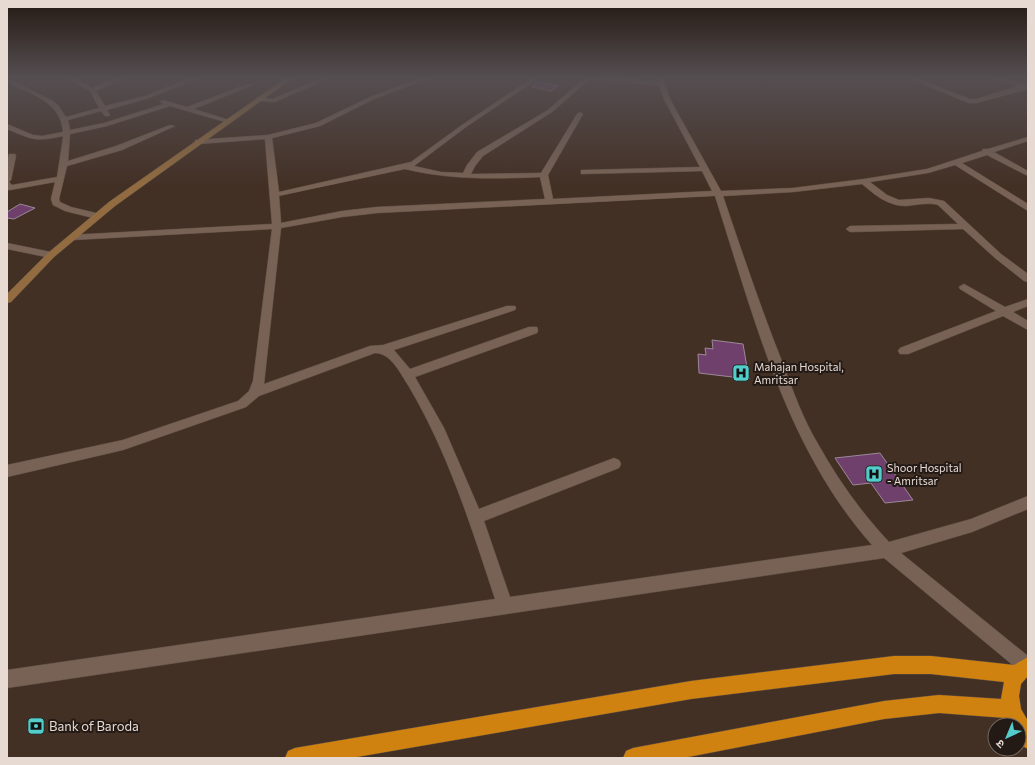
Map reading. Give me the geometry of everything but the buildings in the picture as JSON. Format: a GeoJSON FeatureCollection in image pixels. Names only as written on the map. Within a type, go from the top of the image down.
{"type":"FeatureCollection","features":[{"type":"Feature","properties":{"kind":"highway"},"geometry":{"type":"LineString","coordinates":[[295,758],[691,690],[894,665],[1023,669]]}},
{"type":"Feature","properties":{"kind":"highway"},"geometry":{"type":"LineString","coordinates":[[1023,669],[1010,689],[1012,709],[1028,739]]}},
{"type":"Feature","properties":{"kind":"highway"},"geometry":{"type":"LineString","coordinates":[[633,758],[884,710],[939,704],[1012,709]]}},
{"type":"Feature","properties":{"kind":"street"},"geometry":{"type":"LineString","coordinates":[[61,114],[65,119],[67,146],[55,199],[56,204],[68,209],[97,216]]}},
{"type":"Feature","properties":{"kind":"street"},"geometry":{"type":"LineString","coordinates":[[65,119],[85,114]]}},
{"type":"Feature","properties":{"kind":"street"},"geometry":{"type":"LineString","coordinates":[[106,114],[113,123]]}},
{"type":"Feature","properties":{"kind":"street"},"geometry":{"type":"LineString","coordinates":[[7,126],[36,138],[67,134],[113,123],[141,114]]}},
{"type":"Feature","properties":{"kind":"street"},"geometry":{"type":"LineString","coordinates":[[203,114],[227,121]]}},
{"type":"Feature","properties":{"kind":"street"},"geometry":{"type":"LineString","coordinates":[[7,300],[51,255],[97,216],[238,114]]}},
{"type":"Feature","properties":{"kind":"street"},"geometry":{"type":"LineString","coordinates":[[198,142],[268,137],[318,125],[341,114]]}},
{"type":"Feature","properties":{"kind":"street"},"geometry":{"type":"LineString","coordinates":[[275,195],[352,177],[407,167],[420,160],[482,114]]}},
{"type":"Feature","properties":{"kind":"street"},"geometry":{"type":"LineString","coordinates":[[466,176],[470,165],[480,154],[546,114]]}},
{"type":"Feature","properties":{"kind":"street"},"geometry":{"type":"LineString","coordinates":[[549,201],[544,175],[580,114]]}},
{"type":"Feature","properties":{"kind":"street"},"geometry":{"type":"LineString","coordinates":[[675,114],[718,194],[761,323],[796,414],[813,448],[843,496],[860,521],[886,550],[1023,669]]}},
{"type":"Feature","properties":{"kind":"street"},"geometry":{"type":"LineString","coordinates":[[62,165],[119,148],[172,126]]}},
{"type":"Feature","properties":{"kind":"street"},"geometry":{"type":"LineString","coordinates":[[256,392],[260,381],[276,226],[275,195],[268,137]]}},
{"type":"Feature","properties":{"kind":"street"},"geometry":{"type":"LineString","coordinates":[[73,237],[276,226],[357,212],[549,201],[793,190],[928,171],[957,163],[986,151],[1026,140]]}},
{"type":"Feature","properties":{"kind":"street"},"geometry":{"type":"LineString","coordinates":[[986,151],[1028,174]]}},
{"type":"Feature","properties":{"kind":"street"},"geometry":{"type":"LineString","coordinates":[[7,180],[12,156]]}},
{"type":"Feature","properties":{"kind":"street"},"geometry":{"type":"LineString","coordinates":[[957,163],[1028,208]]}},
{"type":"Feature","properties":{"kind":"street"},"geometry":{"type":"LineString","coordinates":[[407,167],[432,173],[466,176],[544,175]]}},
{"type":"Feature","properties":{"kind":"street"},"geometry":{"type":"LineString","coordinates":[[584,172],[704,169]]}},
{"type":"Feature","properties":{"kind":"street"},"geometry":{"type":"LineString","coordinates":[[7,184],[10,188],[60,179]]}},
{"type":"Feature","properties":{"kind":"street"},"geometry":{"type":"LineString","coordinates":[[864,181],[892,201],[899,203],[936,200],[946,206],[1004,261],[1028,279]]}},
{"type":"Feature","properties":{"kind":"street"},"geometry":{"type":"LineString","coordinates":[[850,229],[966,226]]}},
{"type":"Feature","properties":{"kind":"street"},"geometry":{"type":"LineString","coordinates":[[7,246],[51,255]]}},
{"type":"Feature","properties":{"kind":"street"},"geometry":{"type":"LineString","coordinates":[[964,287],[1028,326]]}},
{"type":"Feature","properties":{"kind":"street"},"geometry":{"type":"LineString","coordinates":[[904,351],[1028,302]]}},
{"type":"Feature","properties":{"kind":"street"},"geometry":{"type":"LineString","coordinates":[[7,472],[123,445],[242,404],[256,392],[374,349],[384,349],[511,308]]}},
{"type":"Feature","properties":{"kind":"street"},"geometry":{"type":"LineString","coordinates":[[407,375],[533,330]]}},
{"type":"Feature","properties":{"kind":"street"},"geometry":{"type":"LineString","coordinates":[[384,349],[391,354],[407,375],[426,406],[444,442],[460,476],[476,517],[505,605]]}},
{"type":"Feature","properties":{"kind":"street"},"geometry":{"type":"LineString","coordinates":[[476,517],[614,464]]}},
{"type":"Feature","properties":{"kind":"street"},"geometry":{"type":"LineString","coordinates":[[7,679],[886,550],[972,525],[1028,502]]}},
{"type":"Feature","properties":{"kind":"place","name":"Mahajan Hospital, Amritsar"},"geometry":{"type":"Point","coordinates":[741,373]}},
{"type":"Feature","properties":{"kind":"place","name":"Shoor Hospital - Amritsar"},"geometry":{"type":"Point","coordinates":[874,474]}},
{"type":"Feature","properties":{"kind":"place","name":"Bank of Baroda"},"geometry":{"type":"Point","coordinates":[36,726]}}]}
